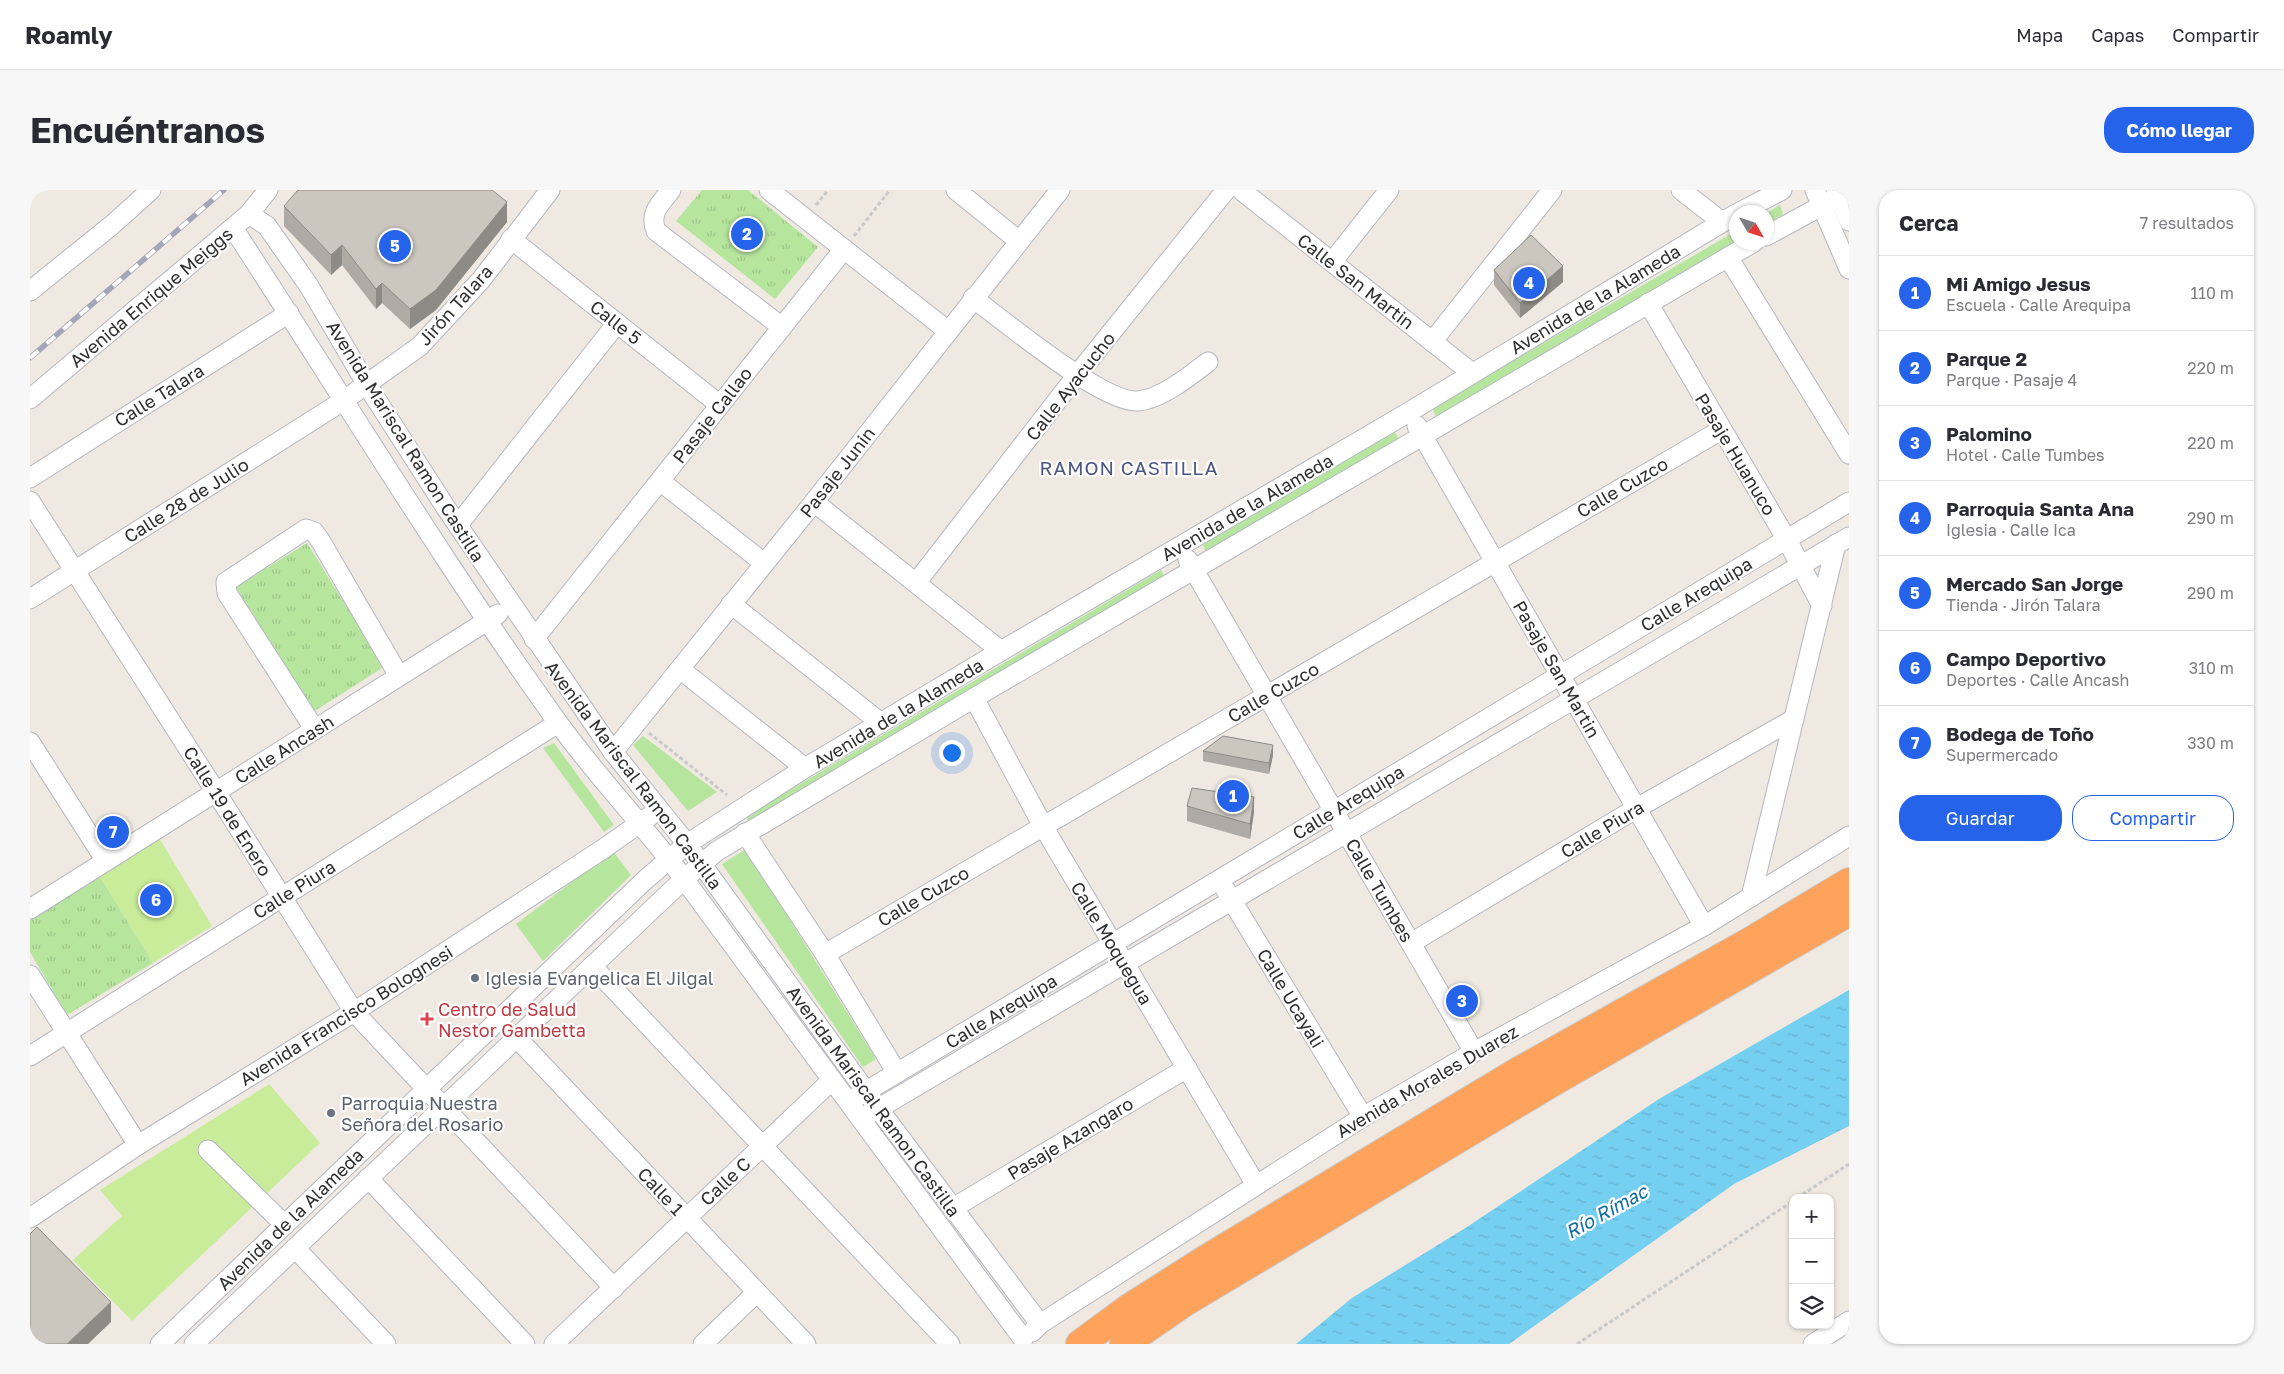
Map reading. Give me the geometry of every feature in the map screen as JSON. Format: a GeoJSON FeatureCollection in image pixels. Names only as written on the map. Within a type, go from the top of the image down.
{"type":"FeatureCollection","features":[{"type":"Feature","properties":{"kind":"highway","name":"Avenida Morales Duarez"},"geometry":{"type":"LineString","coordinates":[[1080,1344],[1129,1308],[1211,1256],[1509,1077],[1849,882]]}},
{"type":"Feature","properties":{"kind":"highway"},"geometry":{"type":"LineString","coordinates":[[1124,1344],[1184,1302],[1553,1082],[1849,912]]}},
{"type":"Feature","properties":{"kind":"street"},"geometry":{"type":"LineString","coordinates":[[30,291],[112,225],[151,190]]}},
{"type":"Feature","properties":{"kind":"street","name":"Avenida Enrique Meiggs"},"geometry":{"type":"LineString","coordinates":[[30,399],[248,214],[268,190]]}},
{"type":"Feature","properties":{"kind":"street","name":"Jirón Talara"},"geometry":{"type":"LineString","coordinates":[[343,401],[420,346],[481,280],[550,190]]}},
{"type":"Feature","properties":{"kind":"street"},"geometry":{"type":"LineString","coordinates":[[671,190],[654,212],[653,222],[656,231],[782,327]]}},
{"type":"Feature","properties":{"kind":"street"},"geometry":{"type":"LineString","coordinates":[[769,190],[948,331]]}},
{"type":"Feature","properties":{"kind":"street"},"geometry":{"type":"LineString","coordinates":[[956,190],[1020,240]]}},
{"type":"Feature","properties":{"kind":"street","name":"Pasaje Junin"},"geometry":{"type":"LineString","coordinates":[[613,752],[814,502],[1060,190]]}},
{"type":"Feature","properties":{"kind":"street","name":"Calle Ayacucho"},"geometry":{"type":"LineString","coordinates":[[916,583],[1077,375],[1226,190]]}},
{"type":"Feature","properties":{"kind":"street","name":"Calle San Martin"},"geometry":{"type":"LineString","coordinates":[[1241,190],[1472,373]]}},
{"type":"Feature","properties":{"kind":"street"},"geometry":{"type":"LineString","coordinates":[[1332,262],[1389,190]]}},
{"type":"Feature","properties":{"kind":"street"},"geometry":{"type":"LineString","coordinates":[[1432,342],[1552,190]]}},
{"type":"Feature","properties":{"kind":"street"},"geometry":{"type":"LineString","coordinates":[[1681,190],[1729,218]]}},
{"type":"Feature","properties":{"kind":"street"},"geometry":{"type":"LineString","coordinates":[[1753,205],[1782,190]]}},
{"type":"Feature","properties":{"kind":"street"},"geometry":{"type":"LineString","coordinates":[[1774,230],[1818,198],[1841,193],[1849,221]]}},
{"type":"Feature","properties":{"kind":"street"},"geometry":{"type":"LineString","coordinates":[[1818,198],[1849,269]]}},
{"type":"Feature","properties":{"kind":"street","name":"Avenida Mariscal Ramon Castilla"},"geometry":{"type":"LineString","coordinates":[[248,214],[266,226],[309,286],[367,385],[458,525],[534,639],[613,752],[660,808],[687,844],[866,1092],[1040,1324]]}},
{"type":"Feature","properties":{"kind":"street","name":"Avenida de la Alameda"},"geometry":{"type":"LineString","coordinates":[[160,1344],[668,858],[687,844],[805,768],[1409,412],[1729,218]]}},
{"type":"Feature","properties":{"kind":"street","name":"Avenida Mariscal Ramon Castilla"},"geometry":{"type":"LineString","coordinates":[[232,228],[289,314],[343,401],[558,723],[595,772],[684,878],[1020,1342]]}},
{"type":"Feature","properties":{"kind":"street","name":"Calle 5"},"geometry":{"type":"LineString","coordinates":[[511,239],[720,405]]}},
{"type":"Feature","properties":{"kind":"street","name":"Pasaje Callao"},"geometry":{"type":"LineString","coordinates":[[534,639],[844,248]]}},
{"type":"Feature","properties":{"kind":"street","name":"Avenida de la Alameda"},"geometry":{"type":"LineString","coordinates":[[194,1344],[701,863],[745,833],[1740,250]]}},
{"type":"Feature","properties":{"kind":"street"},"geometry":{"type":"LineString","coordinates":[[1728,257],[1849,454]]}},
{"type":"Feature","properties":{"kind":"street"},"geometry":{"type":"LineString","coordinates":[[974,298],[1077,375],[1125,401],[1140,401],[1175,387],[1208,362]]}},
{"type":"Feature","properties":{"kind":"street","name":"Pasaje Huanuco"},"geometry":{"type":"LineString","coordinates":[[1648,303],[1787,540],[1822,606]]}},
{"type":"Feature","properties":{"kind":"street","name":"Calle Talara"},"geometry":{"type":"LineString","coordinates":[[30,478],[289,314]]}},
{"type":"Feature","properties":{"kind":"street"},"geometry":{"type":"LineString","coordinates":[[458,525],[617,323]]}},
{"type":"Feature","properties":{"kind":"street","name":"Calle 28 de Julio"},"geometry":{"type":"LineString","coordinates":[[30,599],[343,401]]}},
{"type":"Feature","properties":{"kind":"street","name":"Pasaje San Martin"},"geometry":{"type":"LineString","coordinates":[[1409,412],[1704,926]]}},
{"type":"Feature","properties":{"kind":"street","name":"Calle Cuzco"},"geometry":{"type":"LineString","coordinates":[[825,954],[1721,430]]}},
{"type":"Feature","properties":{"kind":"street"},"geometry":{"type":"LineString","coordinates":[[660,481],[764,563]]}},
{"type":"Feature","properties":{"kind":"street","name":"Calle 19 de Enero"},"geometry":{"type":"LineString","coordinates":[[30,501],[354,1012],[614,1288]]}},
{"type":"Feature","properties":{"kind":"street"},"geometry":{"type":"LineString","coordinates":[[814,502],[1001,651]]}},
{"type":"Feature","properties":{"kind":"street","name":"Calle Arequipa"},"geometry":{"type":"LineString","coordinates":[[847,1103],[1849,502]]}},
{"type":"Feature","properties":{"kind":"street"},"geometry":{"type":"LineString","coordinates":[[315,730],[227,593],[225,587],[226,582],[306,529],[314,532],[320,540],[399,676]]}},
{"type":"Feature","properties":{"kind":"street"},"geometry":{"type":"LineString","coordinates":[[1751,896],[1822,606],[1843,541]]}},
{"type":"Feature","properties":{"kind":"street","name":"Calle Arequipa"},"geometry":{"type":"LineString","coordinates":[[859,1119],[1843,541]]}},
{"type":"Feature","properties":{"kind":"street","name":"Calle Tumbes"},"geometry":{"type":"LineString","coordinates":[[1180,547],[1474,1052]]}},
{"type":"Feature","properties":{"kind":"street"},"geometry":{"type":"LineString","coordinates":[[731,604],[881,723]]}},
{"type":"Feature","properties":{"kind":"street","name":"Calle Ancash"},"geometry":{"type":"LineString","coordinates":[[30,909],[512,605]]}},
{"type":"Feature","properties":{"kind":"street"},"geometry":{"type":"LineString","coordinates":[[680,669],[805,768]]}},
{"type":"Feature","properties":{"kind":"street","name":"Calle Moquegua"},"geometry":{"type":"LineString","coordinates":[[974,698],[1043,826],[1256,1184]]}},
{"type":"Feature","properties":{"kind":"street","name":"Calle Piura"},"geometry":{"type":"LineString","coordinates":[[1411,943],[1637,808],[1794,719]]}},
{"type":"Feature","properties":{"kind":"street","name":"Calle Piura"},"geometry":{"type":"LineString","coordinates":[[30,1056],[558,723]]}},
{"type":"Feature","properties":{"kind":"street"},"geometry":{"type":"LineString","coordinates":[[30,742],[106,861]]}},
{"type":"Feature","properties":{"kind":"street","name":"Avenida Francisco Bolognesi"},"geometry":{"type":"LineString","coordinates":[[32,1228],[138,1145],[354,1012],[640,824],[660,808]]}},
{"type":"Feature","properties":{"kind":"street"},"geometry":{"type":"LineString","coordinates":[[745,833],[825,954],[897,1073]]}},
{"type":"Feature","properties":{"kind":"street","name":"Avenida Morales Duarez"},"geometry":{"type":"LineString","coordinates":[[1020,1342],[1040,1324],[1363,1117],[1474,1052],[1704,926],[1849,836]]}},
{"type":"Feature","properties":{"kind":"street","name":"Calle Ucayali"},"geometry":{"type":"LineString","coordinates":[[1220,879],[1363,1117]]}},
{"type":"Feature","properties":{"kind":"street"},"geometry":{"type":"LineString","coordinates":[[592,966],[950,1344]]}},
{"type":"Feature","properties":{"kind":"street"},"geometry":{"type":"LineString","coordinates":[[30,975],[138,1145]]}},
{"type":"Feature","properties":{"kind":"street","name":"Calle 1"},"geometry":{"type":"LineString","coordinates":[[516,1037],[806,1344]]}},
{"type":"Feature","properties":{"kind":"street","name":"Pasaje Azangaro"},"geometry":{"type":"LineString","coordinates":[[953,1208],[1187,1068]]}},
{"type":"Feature","properties":{"kind":"street","name":"Calle C"},"geometry":{"type":"LineString","coordinates":[[554,1344],[831,1081]]}},
{"type":"Feature","properties":{"kind":"street"},"geometry":{"type":"LineString","coordinates":[[208,1150],[285,1225]]}},
{"type":"Feature","properties":{"kind":"street"},"geometry":{"type":"LineString","coordinates":[[368,1178],[525,1344]]}},
{"type":"Feature","properties":{"kind":"street"},"geometry":{"type":"LineString","coordinates":[[295,1248],[381,1342]]}},
{"type":"Feature","properties":{"kind":"street"},"geometry":{"type":"LineString","coordinates":[[703,1344],[757,1292]]}},
{"type":"Feature","properties":{"kind":"street"},"geometry":{"type":"LineString","coordinates":[[1813,1344],[1849,1321]]}},
{"type":"Feature","properties":{"kind":"path"},"geometry":{"type":"LineString","coordinates":[[844,248],[890,190]]}},
{"type":"Feature","properties":{"kind":"path"},"geometry":{"type":"LineString","coordinates":[[637,723],[727,795]]}},
{"type":"Feature","properties":{"kind":"path"},"geometry":{"type":"LineString","coordinates":[[1803,1194],[1849,1164]]}},
{"type":"Feature","properties":{"kind":"path"},"geometry":{"type":"LineString","coordinates":[[1577,1344],[1789,1204]]}},
{"type":"Feature","properties":{"kind":"green space"},"geometry":{"type":"Polygon","coordinates":[[[702,190],[748,190],[818,247],[775,299],[676,221],[702,190]]]}},
{"type":"Feature","properties":{"kind":"green space"},"geometry":{"type":"Polygon","coordinates":[[[1780,205],[1783,214],[1774,220],[1774,209],[1780,205]]]}},
{"type":"Feature","properties":{"kind":"green space"},"geometry":{"type":"Polygon","coordinates":[[[1729,235],[1729,248],[1439,423],[1432,408],[1729,235]]]}},
{"type":"Feature","properties":{"kind":"green space"},"geometry":{"type":"Polygon","coordinates":[[[1394,431],[1402,443],[1209,559],[1203,545],[1394,431]]]}},
{"type":"Feature","properties":{"kind":"green space"},"geometry":{"type":"Polygon","coordinates":[[[307,543],[384,667],[313,712],[236,587],[307,543]]]}},
{"type":"Feature","properties":{"kind":"green space"},"geometry":{"type":"Polygon","coordinates":[[[1161,570],[1168,582],[751,828],[746,816],[1161,570]]]}},
{"type":"Feature","properties":{"kind":"green space"},"geometry":{"type":"Polygon","coordinates":[[[643,736],[717,792],[688,811],[633,745],[643,736]]]}},
{"type":"Feature","properties":{"kind":"green space"},"geometry":{"type":"Polygon","coordinates":[[[554,743],[614,825],[604,832],[543,748],[554,743]]]}},
{"type":"Feature","properties":{"kind":"green space"},"geometry":{"type":"Polygon","coordinates":[[[159,838],[212,926],[153,963],[99,875],[159,838]]]}},
{"type":"Feature","properties":{"kind":"green space"},"geometry":{"type":"Polygon","coordinates":[[[746,849],[876,1059],[863,1067],[722,864],[746,849]]]}},
{"type":"Feature","properties":{"kind":"green space"},"geometry":{"type":"Polygon","coordinates":[[[613,851],[631,875],[543,961],[516,924],[613,851]]]}},
{"type":"Feature","properties":{"kind":"green space"},"geometry":{"type":"Polygon","coordinates":[[[99,875],[153,963],[67,1015],[30,952],[30,920],[99,875]]]}},
{"type":"Feature","properties":{"kind":"green space"},"geometry":{"type":"Polygon","coordinates":[[[269,1084],[320,1143],[132,1321],[73,1260],[122,1216],[100,1190],[269,1084]]]}},
{"type":"Feature","properties":{"kind":"water","name":"Río Rímac"},"geometry":{"type":"Polygon","coordinates":[[[1849,990],[1849,1126],[1734,1184],[1509,1344],[1296,1344],[1352,1298],[1467,1227],[1659,1099],[1849,990]]]}},
{"type":"Feature","properties":{"kind":"building"},"geometry":{"type":"Polygon","coordinates":[[[298,190],[492,190],[507,202],[436,290],[410,309],[382,283],[376,289],[342,245],[331,255],[284,206],[298,190]]]}},
{"type":"Feature","properties":{"kind":"building"},"geometry":{"type":"Polygon","coordinates":[[[1531,235],[1563,266],[1520,303],[1494,270],[1531,235]]]}},
{"type":"Feature","properties":{"kind":"building"},"geometry":{"type":"Polygon","coordinates":[[[1223,736],[1273,745],[1269,763],[1203,751],[1223,736]]]}},
{"type":"Feature","properties":{"kind":"building"},"geometry":{"type":"Polygon","coordinates":[[[1192,788],[1254,797],[1250,824],[1187,806],[1192,788]]]}},
{"type":"Feature","properties":{"kind":"building"},"geometry":{"type":"Polygon","coordinates":[[[37,1227],[111,1302],[67,1344],[30,1344],[30,1234],[37,1227]]]}},
{"type":"Feature","properties":{"kind":"railway"},"geometry":{"type":"LineString","coordinates":[[30,358],[224,190]]}},
{"type":"Feature","properties":{"kind":"place","name":"Parque 2"},"geometry":{"type":"Point","coordinates":[747,234]}},
{"type":"Feature","properties":{"kind":"place","name":"Mercado San Jorge"},"geometry":{"type":"Point","coordinates":[395,246]}},
{"type":"Feature","properties":{"kind":"place","name":"Parroquia Santa Ana"},"geometry":{"type":"Point","coordinates":[1529,283]}},
{"type":"Feature","properties":{"kind":"place","name":"Mi Amigo Jesus"},"geometry":{"type":"Point","coordinates":[1233,796]}},
{"type":"Feature","properties":{"kind":"place","name":"Bodega de Toño"},"geometry":{"type":"Point","coordinates":[113,832]}},
{"type":"Feature","properties":{"kind":"place","name":"Campo Deportivo"},"geometry":{"type":"Point","coordinates":[156,900]}},
{"type":"Feature","properties":{"kind":"place","name":"Iglesia Evangelica El Jilgal"},"geometry":{"type":"Point","coordinates":[475,978]}},
{"type":"Feature","properties":{"kind":"place","name":"Palomino"},"geometry":{"type":"Point","coordinates":[1462,1001]}},
{"type":"Feature","properties":{"kind":"place","name":"Centro de Salud Nestor Gambetta"},"geometry":{"type":"Point","coordinates":[427,1019]}},
{"type":"Feature","properties":{"kind":"place","name":"Parroquia Nuestra Señora del Rosario"},"geometry":{"type":"Point","coordinates":[331,1113]}},
{"type":"Feature","properties":{"kind":"district","name":"RAMON CASTILLA"},"geometry":{"type":"Point","coordinates":[1129,467]}}]}
